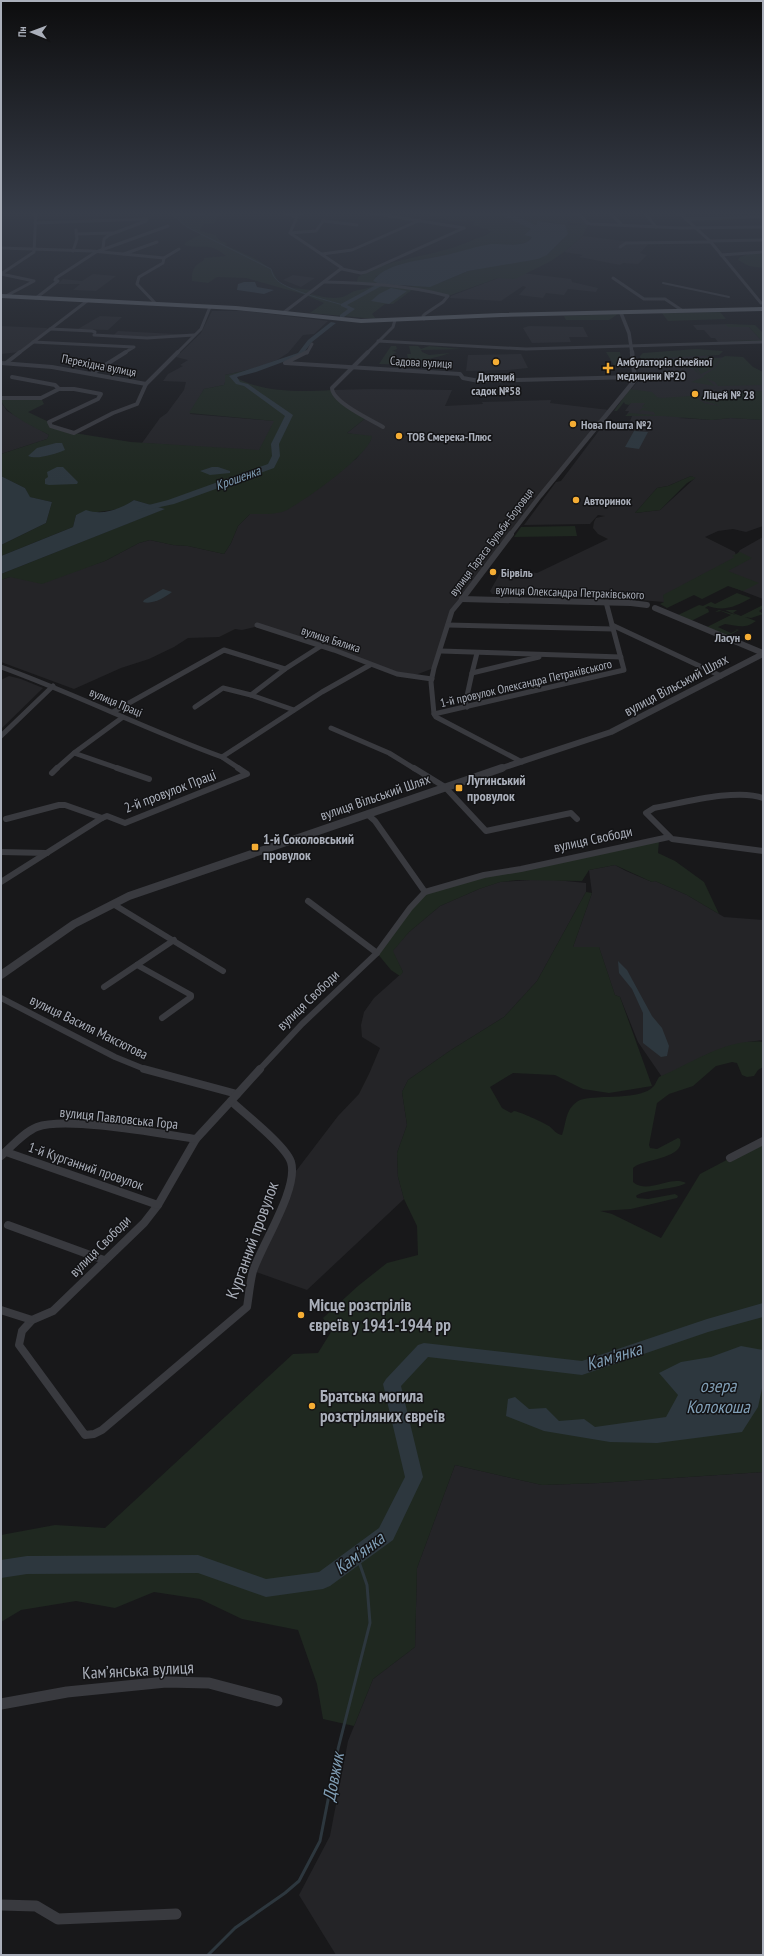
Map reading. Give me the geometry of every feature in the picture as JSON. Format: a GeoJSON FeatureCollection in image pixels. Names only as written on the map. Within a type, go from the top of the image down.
{"type":"FeatureCollection","features":[{"type":"Feature","properties":{"kind":"highway"},"geometry":{"type":"LineString","coordinates":[[116,302],[210,307],[357,321],[621,313],[762,306]]}},
{"type":"Feature","properties":{"kind":"street"},"geometry":{"type":"LineString","coordinates":[[1,367],[85,302]]}},
{"type":"Feature","properties":{"kind":"street"},"geometry":{"type":"LineString","coordinates":[[283,313],[297,302]]}},
{"type":"Feature","properties":{"kind":"street"},"geometry":{"type":"LineString","coordinates":[[424,318],[423,316],[425,314],[443,302]]}},
{"type":"Feature","properties":{"kind":"street"},"geometry":{"type":"LineString","coordinates":[[669,302],[681,310]]}},
{"type":"Feature","properties":{"kind":"street"},"geometry":{"type":"LineString","coordinates":[[1,398],[41,398],[59,389],[74,389],[101,394],[98,399],[49,422],[51,426],[74,433],[113,413],[137,404],[146,384],[201,329],[210,307]]}},
{"type":"Feature","properties":{"kind":"street"},"geometry":{"type":"LineString","coordinates":[[621,313],[627,326],[636,377]]}},
{"type":"Feature","properties":{"kind":"street"},"geometry":{"type":"LineString","coordinates":[[383,427],[338,401],[333,396],[332,388],[393,327],[395,320]]}},
{"type":"Feature","properties":{"kind":"street"},"geometry":{"type":"LineString","coordinates":[[50,329],[92,331],[95,332],[94,335],[147,338],[194,335]]}},
{"type":"Feature","properties":{"kind":"street"},"geometry":{"type":"LineString","coordinates":[[378,341],[465,347],[524,349],[763,342]]}},
{"type":"Feature","properties":{"kind":"street"},"geometry":{"type":"LineString","coordinates":[[33,342],[134,347],[91,374]]}},
{"type":"Feature","properties":{"kind":"street","name":"Садова вулиця"},"geometry":{"type":"LineString","coordinates":[[312,344],[306,354],[285,363],[292,365],[460,374],[463,378],[479,381],[636,377]]}},
{"type":"Feature","properties":{"kind":"street"},"geometry":{"type":"LineString","coordinates":[[1,361],[20,352]]}},
{"type":"Feature","properties":{"kind":"street","name":"Перехідна вулиця"},"geometry":{"type":"LineString","coordinates":[[1,361],[6,363],[41,365],[146,384]]}},
{"type":"Feature","properties":{"kind":"street"},"geometry":{"type":"LineString","coordinates":[[12,377],[55,385],[59,389]]}},
{"type":"Feature","properties":{"kind":"street","name":"вулиця Тараса Бульби-Боровця"},"geometry":{"type":"LineString","coordinates":[[434,714],[432,678],[452,611],[540,496],[636,377]]}},
{"type":"Feature","properties":{"kind":"street","name":"вулиця Олександра Петраківського"},"geometry":{"type":"LineString","coordinates":[[462,598],[606,602],[647,605],[763,654]]}},
{"type":"Feature","properties":{"kind":"street","name":"1-й провулок Олександра Петраківського"},"geometry":{"type":"LineString","coordinates":[[434,714],[624,670],[606,602]]}},
{"type":"Feature","properties":{"kind":"street","name":"вулиця Бялика"},"geometry":{"type":"LineString","coordinates":[[257,625],[321,646],[397,674],[432,678]]}},
{"type":"Feature","properties":{"kind":"street"},"geometry":{"type":"LineString","coordinates":[[448,625],[612,627],[721,676]]}},
{"type":"Feature","properties":{"kind":"street"},"geometry":{"type":"LineString","coordinates":[[251,695],[285,669],[321,646]]}},
{"type":"Feature","properties":{"kind":"street"},"geometry":{"type":"LineString","coordinates":[[113,712],[224,650],[285,669]]}},
{"type":"Feature","properties":{"kind":"street"},"geometry":{"type":"LineString","coordinates":[[441,651],[621,657]]}},
{"type":"Feature","properties":{"kind":"street"},"geometry":{"type":"LineString","coordinates":[[468,707],[465,705],[477,653]]}},
{"type":"Feature","properties":{"kind":"street","name":"вулиця Вільський Шлях"},"geometry":{"type":"LineString","coordinates":[[1,975],[74,924],[112,904],[160,884],[618,730],[763,654]]}},
{"type":"Feature","properties":{"kind":"street"},"geometry":{"type":"LineString","coordinates":[[472,673],[550,655]]}},
{"type":"Feature","properties":{"kind":"street"},"geometry":{"type":"LineString","coordinates":[[222,757],[294,710],[370,665]]}},
{"type":"Feature","properties":{"kind":"street","name":"вулиця Праці"},"geometry":{"type":"LineString","coordinates":[[1,667],[53,686],[122,717],[222,757],[247,774]]}},
{"type":"Feature","properties":{"kind":"street"},"geometry":{"type":"LineString","coordinates":[[1,736],[53,686]]}},
{"type":"Feature","properties":{"kind":"street"},"geometry":{"type":"LineString","coordinates":[[195,707],[223,688],[251,695],[294,710]]}},
{"type":"Feature","properties":{"kind":"street"},"geometry":{"type":"LineString","coordinates":[[434,714],[436,717],[522,762]]}},
{"type":"Feature","properties":{"kind":"street"},"geometry":{"type":"LineString","coordinates":[[52,773],[74,752],[122,717]]}},
{"type":"Feature","properties":{"kind":"street"},"geometry":{"type":"LineString","coordinates":[[331,728],[389,753],[445,787],[486,831],[571,813],[577,820]]}},
{"type":"Feature","properties":{"kind":"street"},"geometry":{"type":"LineString","coordinates":[[74,752],[149,779]]}},
{"type":"Feature","properties":{"kind":"street","name":"2-й провулок Праці"},"geometry":{"type":"LineString","coordinates":[[6,819],[59,805],[65,805],[102,818],[107,816],[125,823],[247,774]]}},
{"type":"Feature","properties":{"kind":"street","name":"вулиця Свободи"},"geometry":{"type":"LineString","coordinates":[[669,837],[646,813],[648,810],[745,794],[753,794],[763,798]]}},
{"type":"Feature","properties":{"kind":"street"},"geometry":{"type":"LineString","coordinates":[[366,814],[375,821],[426,892]]}},
{"type":"Feature","properties":{"kind":"street"},"geometry":{"type":"LineString","coordinates":[[1,882],[102,818]]}},
{"type":"Feature","properties":{"kind":"street"},"geometry":{"type":"LineString","coordinates":[[669,837],[672,839],[763,851]]}},
{"type":"Feature","properties":{"kind":"street","name":"вулиця Свободи"},"geometry":{"type":"LineString","coordinates":[[32,1320],[52,1311],[144,1222],[158,1205],[196,1139],[306,1019],[377,954],[410,908],[426,892],[478,876],[669,837]]}},
{"type":"Feature","properties":{"kind":"street"},"geometry":{"type":"LineString","coordinates":[[1,852],[48,853]]}},
{"type":"Feature","properties":{"kind":"street"},"geometry":{"type":"LineString","coordinates":[[308,901],[377,954]]}},
{"type":"Feature","properties":{"kind":"street"},"geometry":{"type":"LineString","coordinates":[[112,904],[174,940],[223,971]]}},
{"type":"Feature","properties":{"kind":"street"},"geometry":{"type":"LineString","coordinates":[[104,987],[174,940]]}},
{"type":"Feature","properties":{"kind":"street"},"geometry":{"type":"LineString","coordinates":[[137,965],[190,995],[191,997],[162,1018]]}},
{"type":"Feature","properties":{"kind":"street","name":"вулиця Василя Максютова"},"geometry":{"type":"LineString","coordinates":[[1,998],[115,1057],[151,1072],[237,1094]]}},
{"type":"Feature","properties":{"kind":"street","name":"Курганний провулок"},"geometry":{"type":"LineString","coordinates":[[32,1320],[22,1331],[19,1345],[85,1435],[94,1434],[102,1430],[247,1307],[253,1271],[281,1209],[293,1175],[291,1161],[282,1148],[231,1101]]}},
{"type":"Feature","properties":{"kind":"street","name":"вулиця Павловська Гора"},"geometry":{"type":"LineString","coordinates":[[3,1154],[38,1127],[53,1124],[72,1124],[196,1139]]}},
{"type":"Feature","properties":{"kind":"street"},"geometry":{"type":"LineString","coordinates":[[730,1158],[763,1141]]}},
{"type":"Feature","properties":{"kind":"street","name":"1-й Курганний провулок"},"geometry":{"type":"LineString","coordinates":[[3,1154],[158,1205]]}},
{"type":"Feature","properties":{"kind":"street"},"geometry":{"type":"LineString","coordinates":[[8,1225],[104,1260]]}},
{"type":"Feature","properties":{"kind":"street"},"geometry":{"type":"LineString","coordinates":[[1,1310],[32,1320]]}},
{"type":"Feature","properties":{"kind":"street","name":"Камʼянська вулиця"},"geometry":{"type":"LineString","coordinates":[[1,1704],[68,1692],[166,1682],[210,1683],[277,1701]]}},
{"type":"Feature","properties":{"kind":"street"},"geometry":{"type":"LineString","coordinates":[[1,1904],[36,1906],[58,1919],[176,1914]]}},
{"type":"Feature","properties":{"kind":"shaded area"},"geometry":{"type":"Polygon","coordinates":[[[322,302],[395,302],[393,304],[385,304],[372,314],[376,319],[310,313],[324,303],[322,302]]]}},
{"type":"Feature","properties":{"kind":"shaded area"},"geometry":{"type":"Polygon","coordinates":[[[212,311],[245,311],[328,321],[314,334],[303,335],[288,353],[277,360],[256,368],[225,375],[224,385],[204,389],[190,414],[275,421],[259,451],[142,443],[160,418],[167,413],[184,390],[186,382],[163,381],[168,374],[183,366],[180,365],[188,360],[176,357],[201,333],[212,311]]]}},
{"type":"Feature","properties":{"kind":"shaded area"},"geometry":{"type":"Polygon","coordinates":[[[720,312],[726,319],[668,321],[662,313],[720,312]]]}},
{"type":"Feature","properties":{"kind":"shaded area"},"geometry":{"type":"Polygon","coordinates":[[[618,314],[609,320],[566,320],[564,316],[618,314]]]}},
{"type":"Feature","properties":{"kind":"shaded area"},"geometry":{"type":"Polygon","coordinates":[[[100,316],[122,317],[108,330],[78,329],[100,316]]]}},
{"type":"Feature","properties":{"kind":"shaded area"},"geometry":{"type":"Polygon","coordinates":[[[725,324],[755,325],[763,333],[763,341],[730,342],[729,341],[761,340],[749,327],[728,327],[725,324]]]}},
{"type":"Feature","properties":{"kind":"shaded area"},"geometry":{"type":"Polygon","coordinates":[[[730,324],[748,326],[761,340],[718,342],[715,338],[711,338],[704,330],[697,330],[693,325],[730,324]]]}},
{"type":"Feature","properties":{"kind":"shaded area"},"geometry":{"type":"Polygon","coordinates":[[[1,326],[50,329],[20,352],[1,354],[1,326]]]}},
{"type":"Feature","properties":{"kind":"shaded area"},"geometry":{"type":"Polygon","coordinates":[[[529,326],[583,327],[588,337],[569,337],[571,342],[532,343],[523,328],[529,326]]]}},
{"type":"Feature","properties":{"kind":"shaded area"},"geometry":{"type":"Polygon","coordinates":[[[118,331],[194,335],[169,338],[113,336],[118,331]]]}},
{"type":"Feature","properties":{"kind":"shaded area"},"geometry":{"type":"Polygon","coordinates":[[[391,346],[396,346],[397,349],[392,351],[397,352],[393,354],[393,359],[396,359],[391,360],[391,363],[399,364],[399,362],[401,362],[402,364],[409,363],[411,365],[379,364],[391,346]]]}},
{"type":"Feature","properties":{"kind":"shaded area"},"geometry":{"type":"Polygon","coordinates":[[[409,346],[418,346],[421,349],[429,346],[462,349],[421,350],[429,355],[450,353],[435,358],[409,363],[407,354],[411,354],[409,346]]]}},
{"type":"Feature","properties":{"kind":"shaded area"},"geometry":{"type":"Polygon","coordinates":[[[696,349],[723,351],[719,355],[643,359],[651,360],[643,360],[648,367],[641,360],[640,356],[643,353],[696,349]]]}},
{"type":"Feature","properties":{"kind":"shaded area"},"geometry":{"type":"Polygon","coordinates":[[[606,352],[620,352],[623,368],[615,367],[606,352]]]}},
{"type":"Feature","properties":{"kind":"shaded area","name":"Дитячий садок №58"},"geometry":{"type":"Polygon","coordinates":[[[521,354],[528,368],[466,371],[468,355],[521,354]]]}},
{"type":"Feature","properties":{"kind":"shaded area"},"geometry":{"type":"Polygon","coordinates":[[[690,354],[707,355],[711,358],[733,357],[759,379],[763,386],[763,405],[679,418],[712,420],[731,418],[763,420],[763,526],[746,532],[733,529],[718,531],[705,537],[735,552],[736,556],[740,550],[763,537],[763,599],[701,575],[664,602],[604,597],[492,594],[490,591],[503,568],[537,573],[608,539],[598,534],[593,528],[596,518],[605,516],[598,515],[590,524],[524,525],[556,482],[561,481],[604,424],[629,424],[632,416],[626,416],[629,411],[625,411],[632,401],[622,400],[639,380],[636,361],[642,359],[640,356],[690,354]],[[691,476],[668,486],[657,488],[635,513],[660,510],[695,478],[691,476]]]}},
{"type":"Feature","properties":{"kind":"shaded area"},"geometry":{"type":"Polygon","coordinates":[[[708,356],[711,358],[721,358],[713,368],[701,374],[689,359],[706,358],[708,356]]]}},
{"type":"Feature","properties":{"kind":"shaded area"},"geometry":{"type":"Polygon","coordinates":[[[725,356],[743,357],[753,367],[763,372],[763,385],[718,386],[715,382],[706,378],[715,386],[691,382],[704,377],[703,376],[715,368],[725,356]]]}},
{"type":"Feature","properties":{"kind":"shaded area"},"geometry":{"type":"Polygon","coordinates":[[[686,359],[701,376],[692,368],[675,367],[672,364],[657,365],[652,360],[686,359]]]}},
{"type":"Feature","properties":{"kind":"shaded area"},"geometry":{"type":"Polygon","coordinates":[[[277,360],[261,368],[233,376],[256,386],[281,390],[332,390],[333,396],[367,417],[347,433],[372,436],[369,444],[361,454],[336,476],[283,512],[250,514],[238,526],[231,543],[224,554],[150,540],[139,543],[105,561],[42,584],[10,577],[1,580],[1,574],[164,509],[134,500],[120,509],[76,515],[73,527],[1,556],[1,545],[46,523],[52,502],[29,497],[25,488],[1,476],[1,454],[47,439],[49,435],[20,420],[7,409],[1,398],[41,398],[44,404],[28,412],[49,422],[51,426],[74,433],[131,442],[259,450],[274,421],[189,413],[204,389],[224,385],[225,375],[256,368],[277,360]]]}},
{"type":"Feature","properties":{"kind":"shaded area"},"geometry":{"type":"Polygon","coordinates":[[[630,389],[652,392],[657,397],[661,398],[691,396],[699,393],[698,399],[700,401],[721,406],[701,400],[700,397],[709,392],[763,391],[763,420],[731,418],[712,420],[663,416],[625,416],[629,413],[655,415],[654,412],[642,410],[639,412],[642,408],[648,408],[642,407],[645,403],[631,403],[629,405],[625,404],[624,402],[617,411],[614,411],[630,389]]]}},
{"type":"Feature","properties":{"kind":"shaded area"},"geometry":{"type":"Polygon","coordinates":[[[332,390],[452,390],[445,406],[483,404],[482,402],[551,400],[550,403],[609,410],[452,611],[434,668],[418,674],[397,674],[259,626],[242,630],[235,629],[219,637],[188,638],[174,647],[149,659],[121,668],[74,689],[1,662],[1,580],[10,577],[63,575],[105,561],[139,543],[150,540],[224,554],[231,543],[238,526],[250,514],[266,514],[356,459],[371,440],[347,433],[367,417],[339,401],[332,390]]]}},
{"type":"Feature","properties":{"kind":"shaded area"},"geometry":{"type":"Polygon","coordinates":[[[1,402],[7,411],[49,435],[47,439],[1,454],[1,402]]]}},
{"type":"Feature","properties":{"kind":"shaded area"},"geometry":{"type":"Polygon","coordinates":[[[691,476],[696,478],[687,483],[660,510],[635,513],[657,488],[668,486],[691,476]]]}},
{"type":"Feature","properties":{"kind":"shaded area"},"geometry":{"type":"Polygon","coordinates":[[[575,526],[577,536],[514,537],[521,527],[575,526]]]}},
{"type":"Feature","properties":{"kind":"shaded area"},"geometry":{"type":"Polygon","coordinates":[[[740,552],[752,558],[728,571],[759,583],[743,591],[728,586],[702,599],[694,595],[667,608],[660,604],[664,602],[663,595],[735,557],[732,556],[740,552]]]}},
{"type":"Feature","properties":{"kind":"shaded area"},"geometry":{"type":"Polygon","coordinates":[[[737,593],[751,598],[725,608],[714,608],[708,606],[705,608],[708,609],[709,612],[691,621],[678,615],[699,605],[703,606],[711,602],[715,604],[737,593]]]}},
{"type":"Feature","properties":{"kind":"shaded area"},"geometry":{"type":"Polygon","coordinates":[[[763,605],[763,608],[759,611],[763,614],[751,618],[745,617],[756,621],[752,624],[742,626],[725,624],[718,627],[731,633],[737,630],[735,629],[739,630],[728,636],[707,627],[731,615],[721,611],[715,612],[719,610],[736,615],[725,610],[737,610],[733,613],[741,616],[763,605]]]}},
{"type":"Feature","properties":{"kind":"shaded area"},"geometry":{"type":"Polygon","coordinates":[[[9,676],[43,688],[1,729],[1,680],[9,676]]]}},
{"type":"Feature","properties":{"kind":"shaded area"},"geometry":{"type":"Polygon","coordinates":[[[659,840],[658,853],[675,861],[704,882],[719,914],[687,895],[655,881],[652,882],[615,865],[589,870],[582,881],[518,880],[500,882],[479,889],[440,906],[409,932],[393,951],[403,972],[400,976],[391,970],[377,953],[425,892],[440,887],[659,840]]]}},
{"type":"Feature","properties":{"kind":"shaded area"},"geometry":{"type":"Polygon","coordinates":[[[615,865],[652,882],[655,881],[687,895],[724,917],[763,920],[763,1040],[748,1042],[710,1053],[662,1077],[638,1042],[620,997],[615,995],[599,947],[573,947],[592,893],[589,870],[615,865]]]}},
{"type":"Feature","properties":{"kind":"shaded area"},"geometry":{"type":"Polygon","coordinates":[[[545,879],[586,883],[586,892],[537,981],[504,1017],[451,1050],[408,1080],[402,1092],[407,1125],[397,1153],[398,1177],[404,1199],[307,1290],[253,1271],[293,1175],[338,1116],[359,1094],[369,1074],[380,1048],[362,1037],[361,1025],[364,1012],[374,998],[403,972],[392,951],[409,932],[440,906],[479,889],[500,882],[545,879]]]}},
{"type":"Feature","properties":{"kind":"shaded area"},"geometry":{"type":"Polygon","coordinates":[[[586,892],[592,893],[573,947],[599,947],[615,995],[620,997],[652,1086],[609,1093],[583,1089],[555,1075],[513,1073],[490,1087],[502,1108],[511,1113],[514,1111],[532,1117],[562,1135],[569,1111],[575,1103],[580,1100],[640,1094],[648,1091],[654,1086],[659,1077],[709,1053],[736,1044],[763,1042],[763,1067],[758,1070],[754,1076],[747,1077],[742,1075],[737,1063],[732,1062],[716,1066],[693,1086],[669,1094],[657,1103],[649,1145],[650,1148],[657,1149],[678,1138],[680,1139],[680,1146],[670,1155],[645,1162],[633,1168],[633,1182],[645,1187],[673,1181],[686,1183],[676,1187],[645,1192],[636,1196],[637,1198],[648,1199],[675,1194],[678,1196],[677,1198],[631,1209],[600,1211],[612,1214],[661,1238],[700,1174],[763,1141],[763,1472],[599,1483],[542,1485],[455,1465],[417,1568],[415,1647],[373,1679],[354,1726],[323,1719],[317,1684],[298,1630],[242,1619],[200,1599],[154,1592],[115,1608],[76,1601],[21,1610],[1,1622],[1,1535],[55,1525],[105,1528],[293,1354],[318,1353],[331,1332],[323,1318],[358,1286],[387,1263],[418,1255],[417,1226],[404,1199],[398,1177],[397,1153],[407,1125],[402,1092],[408,1080],[451,1050],[504,1017],[537,981],[586,892]]]}},
{"type":"Feature","properties":{"kind":"shaded area"},"geometry":{"type":"Polygon","coordinates":[[[455,1465],[542,1485],[599,1483],[763,1472],[763,1955],[336,1955],[299,1895],[330,1836],[348,1741],[373,1679],[415,1647],[417,1568],[455,1465]]]}},
{"type":"Feature","properties":{"kind":"water"},"geometry":{"type":"Polygon","coordinates":[[[379,302],[391,302],[389,304],[379,302]]]}},
{"type":"Feature","properties":{"kind":"water"},"geometry":{"type":"Polygon","coordinates":[[[634,431],[648,432],[639,449],[625,447],[634,431]]]}},
{"type":"Feature","properties":{"kind":"water"},"geometry":{"type":"Polygon","coordinates":[[[62,443],[65,450],[41,457],[28,456],[37,448],[62,443]]]}},
{"type":"Feature","properties":{"kind":"water"},"geometry":{"type":"Polygon","coordinates":[[[57,467],[63,467],[78,482],[77,484],[45,484],[45,479],[48,477],[47,472],[57,467]]]}},
{"type":"Feature","properties":{"kind":"water"},"geometry":{"type":"Polygon","coordinates":[[[212,467],[218,467],[230,471],[230,473],[210,475],[200,471],[212,467]]]}},
{"type":"Feature","properties":{"kind":"water"},"geometry":{"type":"Polygon","coordinates":[[[1,476],[25,488],[30,497],[52,502],[46,523],[1,545],[1,476]]]}},
{"type":"Feature","properties":{"kind":"water"},"geometry":{"type":"Polygon","coordinates":[[[134,500],[165,509],[1,574],[1,556],[73,527],[76,515],[86,510],[92,512],[111,511],[134,500]]]}},
{"type":"Feature","properties":{"kind":"water"},"geometry":{"type":"Polygon","coordinates":[[[163,589],[172,592],[155,601],[147,603],[143,602],[144,600],[163,589]]]}},
{"type":"Feature","properties":{"kind":"water"},"geometry":{"type":"Polygon","coordinates":[[[618,961],[627,970],[652,1016],[662,1028],[669,1046],[667,1056],[661,1057],[643,1043],[643,1013],[632,989],[619,973],[618,961]]]}},
{"type":"Feature","properties":{"kind":"water","name":"озера Колокоша"},"geometry":{"type":"Polygon","coordinates":[[[741,1346],[763,1350],[763,1384],[758,1407],[742,1432],[657,1443],[610,1442],[544,1431],[506,1416],[508,1399],[515,1397],[529,1409],[546,1408],[559,1421],[584,1419],[595,1427],[666,1417],[678,1395],[659,1373],[681,1362],[711,1357],[741,1346]]]}},
{"type":"Feature","properties":{"kind":"waterway"},"geometry":{"type":"LineString","coordinates":[[334,302],[343,305]]}},
{"type":"Feature","properties":{"kind":"waterway","name":"Крошенка"},"geometry":{"type":"LineString","coordinates":[[342,316],[352,309],[343,305],[347,302]]}},
{"type":"Feature","properties":{"kind":"waterway","name":"Крошенка"},"geometry":{"type":"LineString","coordinates":[[140,510],[171,502],[271,466],[276,456],[275,444],[289,415],[246,385],[238,383],[232,376],[254,371],[300,354],[310,341],[333,323]]}},
{"type":"Feature","properties":{"kind":"waterway","name":"Кам'янка"},"geometry":{"type":"LineString","coordinates":[[1,1569],[27,1565],[198,1564],[266,1588],[323,1580],[386,1534],[414,1477],[392,1384],[424,1350],[506,1358],[582,1368],[707,1326],[763,1310]]}},
{"type":"Feature","properties":{"kind":"waterway","name":"Довжик"},"geometry":{"type":"LineString","coordinates":[[208,1955],[235,1928],[285,1893],[299,1881],[320,1841],[338,1749],[370,1623],[367,1585],[357,1556]]}},
{"type":"Feature","properties":{"kind":"place","name":"Дитячий садок №58"},"geometry":{"type":"Point","coordinates":[496,362]}},
{"type":"Feature","properties":{"kind":"place","name":"Амбулаторія сімейної медицини №20"},"geometry":{"type":"Point","coordinates":[608,368]}},
{"type":"Feature","properties":{"kind":"place","name":"Ліцей № 28"},"geometry":{"type":"Point","coordinates":[695,394]}},
{"type":"Feature","properties":{"kind":"place","name":"Нова Пошта №2"},"geometry":{"type":"Point","coordinates":[573,424]}},
{"type":"Feature","properties":{"kind":"place","name":"ТОВ Смерека-Плюс"},"geometry":{"type":"Point","coordinates":[399,436]}},
{"type":"Feature","properties":{"kind":"place","name":"Авторинок"},"geometry":{"type":"Point","coordinates":[576,500]}},
{"type":"Feature","properties":{"kind":"place","name":"Бірвіль"},"geometry":{"type":"Point","coordinates":[493,572]}},
{"type":"Feature","properties":{"kind":"place","name":"Ласун"},"geometry":{"type":"Point","coordinates":[748,637]}},
{"type":"Feature","properties":{"kind":"place","name":"Лугинський провулок"},"geometry":{"type":"Point","coordinates":[459,788]}},
{"type":"Feature","properties":{"kind":"place","name":"1-й Соколовський провулок"},"geometry":{"type":"Point","coordinates":[255,847]}},
{"type":"Feature","properties":{"kind":"place","name":"Місце розстрілів євреїв у 1941-1944 рр"},"geometry":{"type":"Point","coordinates":[301,1315]}},
{"type":"Feature","properties":{"kind":"place","name":"Братська могила розстріляних євреїв"},"geometry":{"type":"Point","coordinates":[312,1406]}}]}
